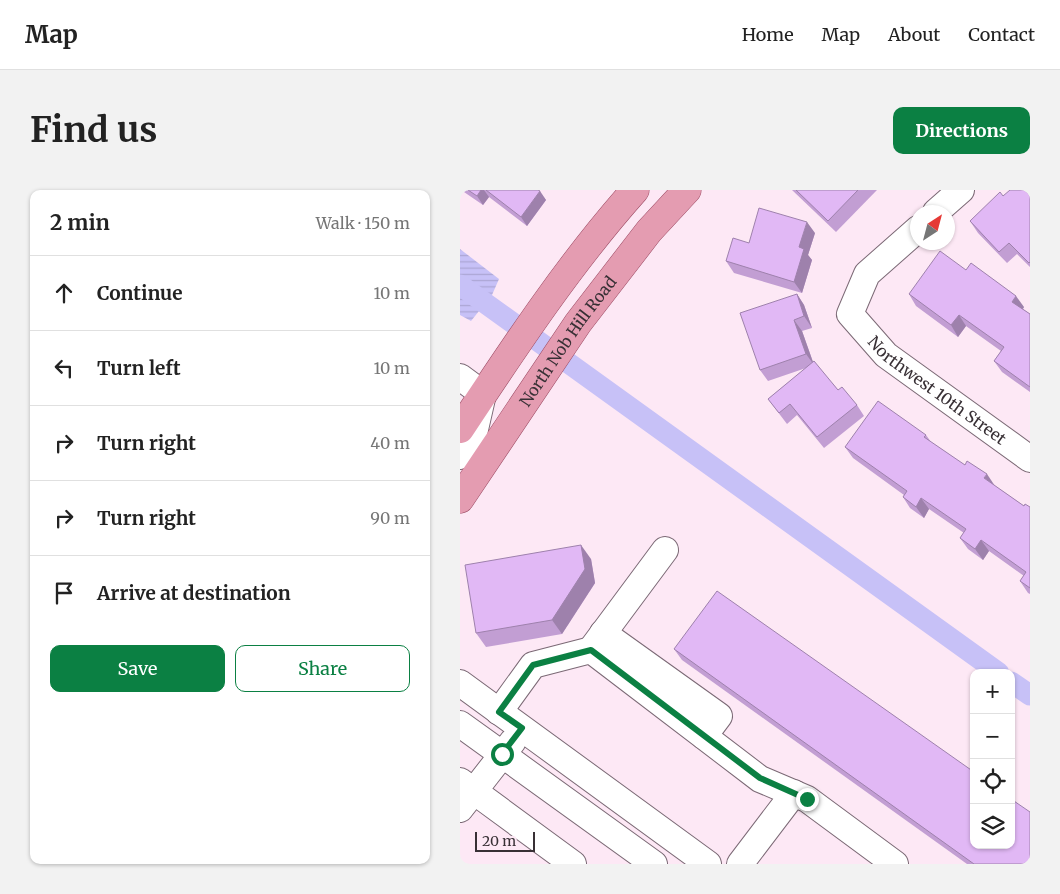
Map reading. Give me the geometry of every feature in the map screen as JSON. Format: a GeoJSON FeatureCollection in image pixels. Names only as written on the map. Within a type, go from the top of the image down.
{"type":"FeatureCollection","features":[{"type":"Feature","properties":{"kind":"main road"},"geometry":{"type":"LineString","coordinates":[[460,429],[548,298],[634,190]]}},
{"type":"Feature","properties":{"kind":"main road","name":"North Nob Hill Road"},"geometry":{"type":"LineString","coordinates":[[460,499],[578,323],[650,231],[687,190]]}},
{"type":"Feature","properties":{"kind":"street"},"geometry":{"type":"LineString","coordinates":[[944,205],[961,190]]}},
{"type":"Feature","properties":{"kind":"street","name":"Northwest 10th Street"},"geometry":{"type":"LineString","coordinates":[[910,236],[867,274],[850,314],[886,355],[1030,459]]}},
{"type":"Feature","properties":{"kind":"street"},"geometry":{"type":"LineString","coordinates":[[460,377],[483,394],[473,438],[460,456]]}},
{"type":"Feature","properties":{"kind":"street"},"geometry":{"type":"LineString","coordinates":[[499,712],[533,665],[597,641],[665,550]]}},
{"type":"Feature","properties":{"kind":"street"},"geometry":{"type":"LineString","coordinates":[[597,641],[704,736],[760,778],[807,799],[895,864]]}},
{"type":"Feature","properties":{"kind":"street"},"geometry":{"type":"LineString","coordinates":[[460,683],[708,864]]}},
{"type":"Feature","properties":{"kind":"street"},"geometry":{"type":"LineString","coordinates":[[460,724],[654,864]]}},
{"type":"Feature","properties":{"kind":"street"},"geometry":{"type":"LineString","coordinates":[[522,728],[502,754],[465,794],[573,864]]}},
{"type":"Feature","properties":{"kind":"street"},"geometry":{"type":"LineString","coordinates":[[740,864],[794,793]]}},
{"type":"Feature","properties":{"kind":"shaded area"},"geometry":{"type":"Polygon","coordinates":[[[460,249],[499,279],[492,295],[471,321],[460,315],[460,249]]]}},
{"type":"Feature","properties":{"kind":"building"},"geometry":{"type":"Polygon","coordinates":[[[468,190],[481,190],[477,196],[468,190]]]}},
{"type":"Feature","properties":{"kind":"building"},"geometry":{"type":"Polygon","coordinates":[[[486,190],[538,190],[540,191],[521,217],[486,190]]]}},
{"type":"Feature","properties":{"kind":"building"},"geometry":{"type":"Polygon","coordinates":[[[796,190],[858,190],[828,221],[796,190]]]}},
{"type":"Feature","properties":{"kind":"building"},"geometry":{"type":"Polygon","coordinates":[[[1010,190],[1030,190],[1029,263],[1009,243],[999,252],[970,221],[1000,192],[1003,196],[1010,190]]]}},
{"type":"Feature","properties":{"kind":"building"},"geometry":{"type":"Polygon","coordinates":[[[759,208],[807,222],[799,247],[804,249],[794,282],[726,261],[733,238],[749,243],[759,208]]]}},
{"type":"Feature","properties":{"kind":"building"},"geometry":{"type":"Polygon","coordinates":[[[940,251],[966,270],[971,263],[1016,296],[1012,302],[1030,314],[1030,387],[994,361],[1004,347],[959,315],[951,325],[909,294],[940,251]]]}},
{"type":"Feature","properties":{"kind":"building"},"geometry":{"type":"Polygon","coordinates":[[[797,294],[804,316],[794,320],[806,354],[760,370],[740,313],[797,294]]]}},
{"type":"Feature","properties":{"kind":"building"},"geometry":{"type":"Polygon","coordinates":[[[814,361],[838,390],[842,387],[857,405],[817,437],[790,404],[779,413],[768,399],[814,361]]]}},
{"type":"Feature","properties":{"kind":"building"},"geometry":{"type":"Polygon","coordinates":[[[878,401],[926,435],[924,437],[965,465],[967,461],[987,474],[984,478],[1024,506],[1025,504],[1030,507],[1030,588],[1020,581],[1026,572],[981,540],[975,549],[960,538],[966,529],[921,498],[916,507],[903,497],[907,491],[845,447],[878,401]]]}},
{"type":"Feature","properties":{"kind":"building"},"geometry":{"type":"Polygon","coordinates":[[[581,545],[585,569],[552,620],[476,633],[465,565],[581,545]]]}},
{"type":"Feature","properties":{"kind":"building"},"geometry":{"type":"Polygon","coordinates":[[[717,591],[970,769],[970,849],[1015,849],[1015,802],[1030,812],[1030,864],[974,864],[674,649],[717,591]]]}},
{"type":"Feature","properties":{"kind":"waterway"},"geometry":{"type":"LineString","coordinates":[[460,285],[993,669]]}},
{"type":"Feature","properties":{"kind":"waterway"},"geometry":{"type":"LineString","coordinates":[[1015,685],[1030,695]]}},
{"type":"Feature","properties":{"kind":"route"},"geometry":{"type":"LineString","coordinates":[[502,754],[522,728],[499,712],[533,665],[591,650],[760,778],[807,799]]}}]}
